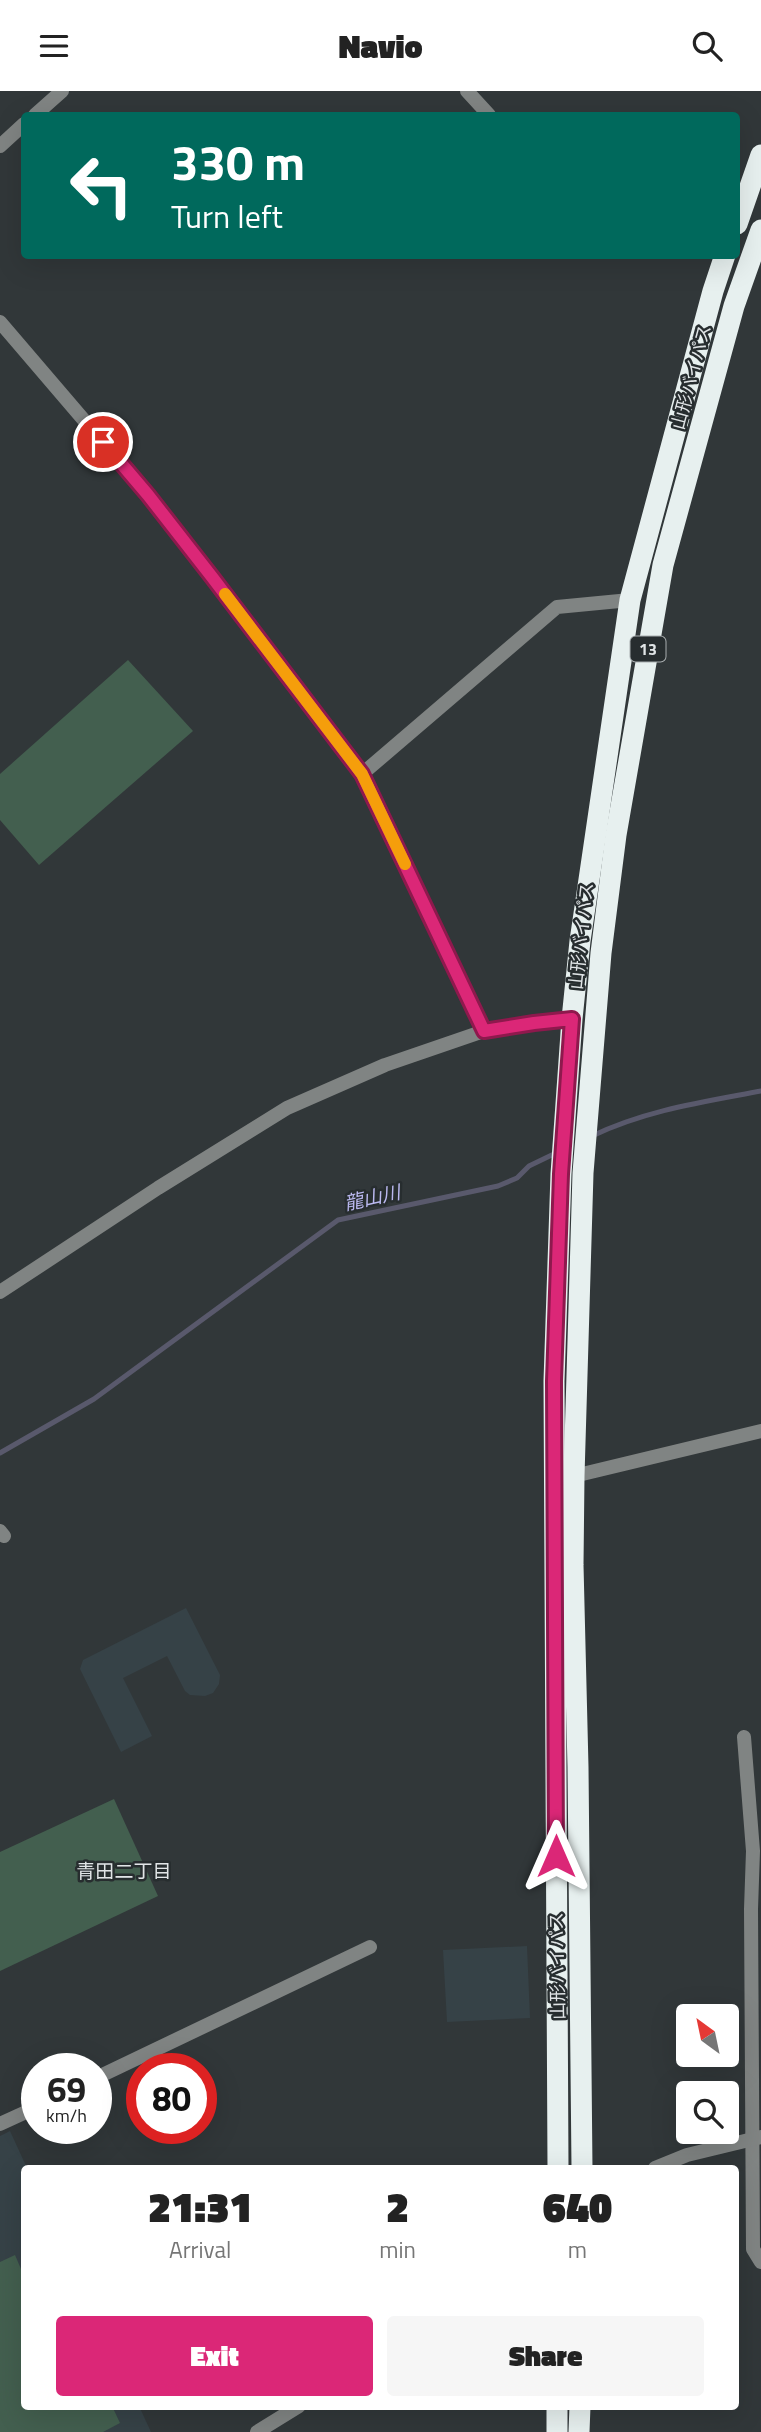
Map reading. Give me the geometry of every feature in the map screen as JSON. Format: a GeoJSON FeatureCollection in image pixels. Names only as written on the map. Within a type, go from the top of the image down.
{"type":"FeatureCollection","features":[{"type":"Feature","properties":{"kind":"highway"},"geometry":{"type":"LineString","coordinates":[[740,215],[761,155]]}},
{"type":"Feature","properties":{"kind":"highway","name":"山形バイパス"},"geometry":{"type":"LineString","coordinates":[[582,2165],[579,1767],[573,1566],[583,1173],[601,953],[616,835],[663,565],[734,306],[761,230]]}},
{"type":"Feature","properties":{"kind":"highway","name":"山形バイパス"},"geometry":{"type":"LineString","coordinates":[[558,2165],[554,1381],[561,1174],[572,1019],[580,941],[630,600],[713,291],[725,259]]}},
{"type":"Feature","properties":{"kind":"highway"},"geometry":{"type":"LineString","coordinates":[[556,2432],[557,2410]]}},
{"type":"Feature","properties":{"kind":"highway"},"geometry":{"type":"LineString","coordinates":[[579,2432],[580,2410]]}},
{"type":"Feature","properties":{"kind":"street"},"geometry":{"type":"LineString","coordinates":[[38,112],[62,91]]}},
{"type":"Feature","properties":{"kind":"street"},"geometry":{"type":"LineString","coordinates":[[467,91],[486,112]]}},
{"type":"Feature","properties":{"kind":"street"},"geometry":{"type":"LineString","coordinates":[[0,146],[21,127]]}},
{"type":"Feature","properties":{"kind":"street"},"geometry":{"type":"LineString","coordinates":[[0,322],[148,495],[362,774],[484,1031]]}},
{"type":"Feature","properties":{"kind":"street"},"geometry":{"type":"LineString","coordinates":[[362,774],[557,607],[630,600]]}},
{"type":"Feature","properties":{"kind":"street"},"geometry":{"type":"LineString","coordinates":[[0,1292],[158,1188],[287,1108],[385,1065],[484,1031],[572,1019]]}},
{"type":"Feature","properties":{"kind":"street"},"geometry":{"type":"LineString","coordinates":[[575,1476],[761,1431]]}},
{"type":"Feature","properties":{"kind":"street"},"geometry":{"type":"LineString","coordinates":[[744,1737],[753,1851],[756,1997],[757,2137],[753,2249],[761,2262]]}},
{"type":"Feature","properties":{"kind":"street"},"geometry":{"type":"LineString","coordinates":[[112,2070],[370,1947]]}},
{"type":"Feature","properties":{"kind":"street"},"geometry":{"type":"LineString","coordinates":[[0,2124],[21,2114]]}},
{"type":"Feature","properties":{"kind":"street"},"geometry":{"type":"LineString","coordinates":[[662,2165],[687,2155],[757,2137]]}},
{"type":"Feature","properties":{"kind":"street"},"geometry":{"type":"LineString","coordinates":[[257,2432],[293,2410]]}},
{"type":"Feature","properties":{"kind":"shaded area"},"geometry":{"type":"Polygon","coordinates":[[[186,1608],[220,1675],[219,1684],[213,1693],[205,1696],[190,1695],[185,1691],[167,1656],[123,1678],[152,1736],[121,1752],[80,1669],[83,1660],[186,1608]]]}},
{"type":"Feature","properties":{"kind":"shaded area"},"geometry":{"type":"Polygon","coordinates":[[[527,1946],[530,2018],[447,2022],[443,1950],[527,1946]]]}},
{"type":"Feature","properties":{"kind":"shaded area"},"geometry":{"type":"Polygon","coordinates":[[[10,2131],[26,2165],[21,2165],[21,2410],[141,2410],[151,2432],[0,2432],[0,2136],[10,2131]]]}},
{"type":"Feature","properties":{"kind":"green space"},"geometry":{"type":"Polygon","coordinates":[[[128,660],[193,731],[39,865],[0,820],[0,774],[128,660]]]}},
{"type":"Feature","properties":{"kind":"green space"},"geometry":{"type":"Polygon","coordinates":[[[114,1799],[158,1896],[0,1971],[0,1852],[114,1799]]]}},
{"type":"Feature","properties":{"kind":"green space"},"geometry":{"type":"Polygon","coordinates":[[[15,2255],[21,2269],[21,2410],[114,2410],[120,2423],[103,2432],[0,2432],[0,2262],[15,2255]]]}},
{"type":"Feature","properties":{"kind":"waterway","name":"龍山川"},"geometry":{"type":"LineString","coordinates":[[592,1136],[654,1113],[761,1091]]}},
{"type":"Feature","properties":{"kind":"waterway","name":"龍山川"},"geometry":{"type":"LineString","coordinates":[[0,1453],[94,1399],[338,1220],[498,1186],[517,1178],[529,1166],[558,1152]]}},
{"type":"Feature","properties":{"kind":"slow traffic"},"geometry":{"type":"LineString","coordinates":[[225,594],[362,774],[405,864]]}},
{"type":"Feature","properties":{"kind":"district","name":"青田二丁目"},"geometry":{"type":"Point","coordinates":[124,1870]}},
{"type":"Feature","properties":{"kind":"route"},"geometry":{"type":"LineString","coordinates":[[103,442],[212,577],[362,774],[484,1031],[572,1019],[561,1174],[554,1381],[556,1856]]}}]}
